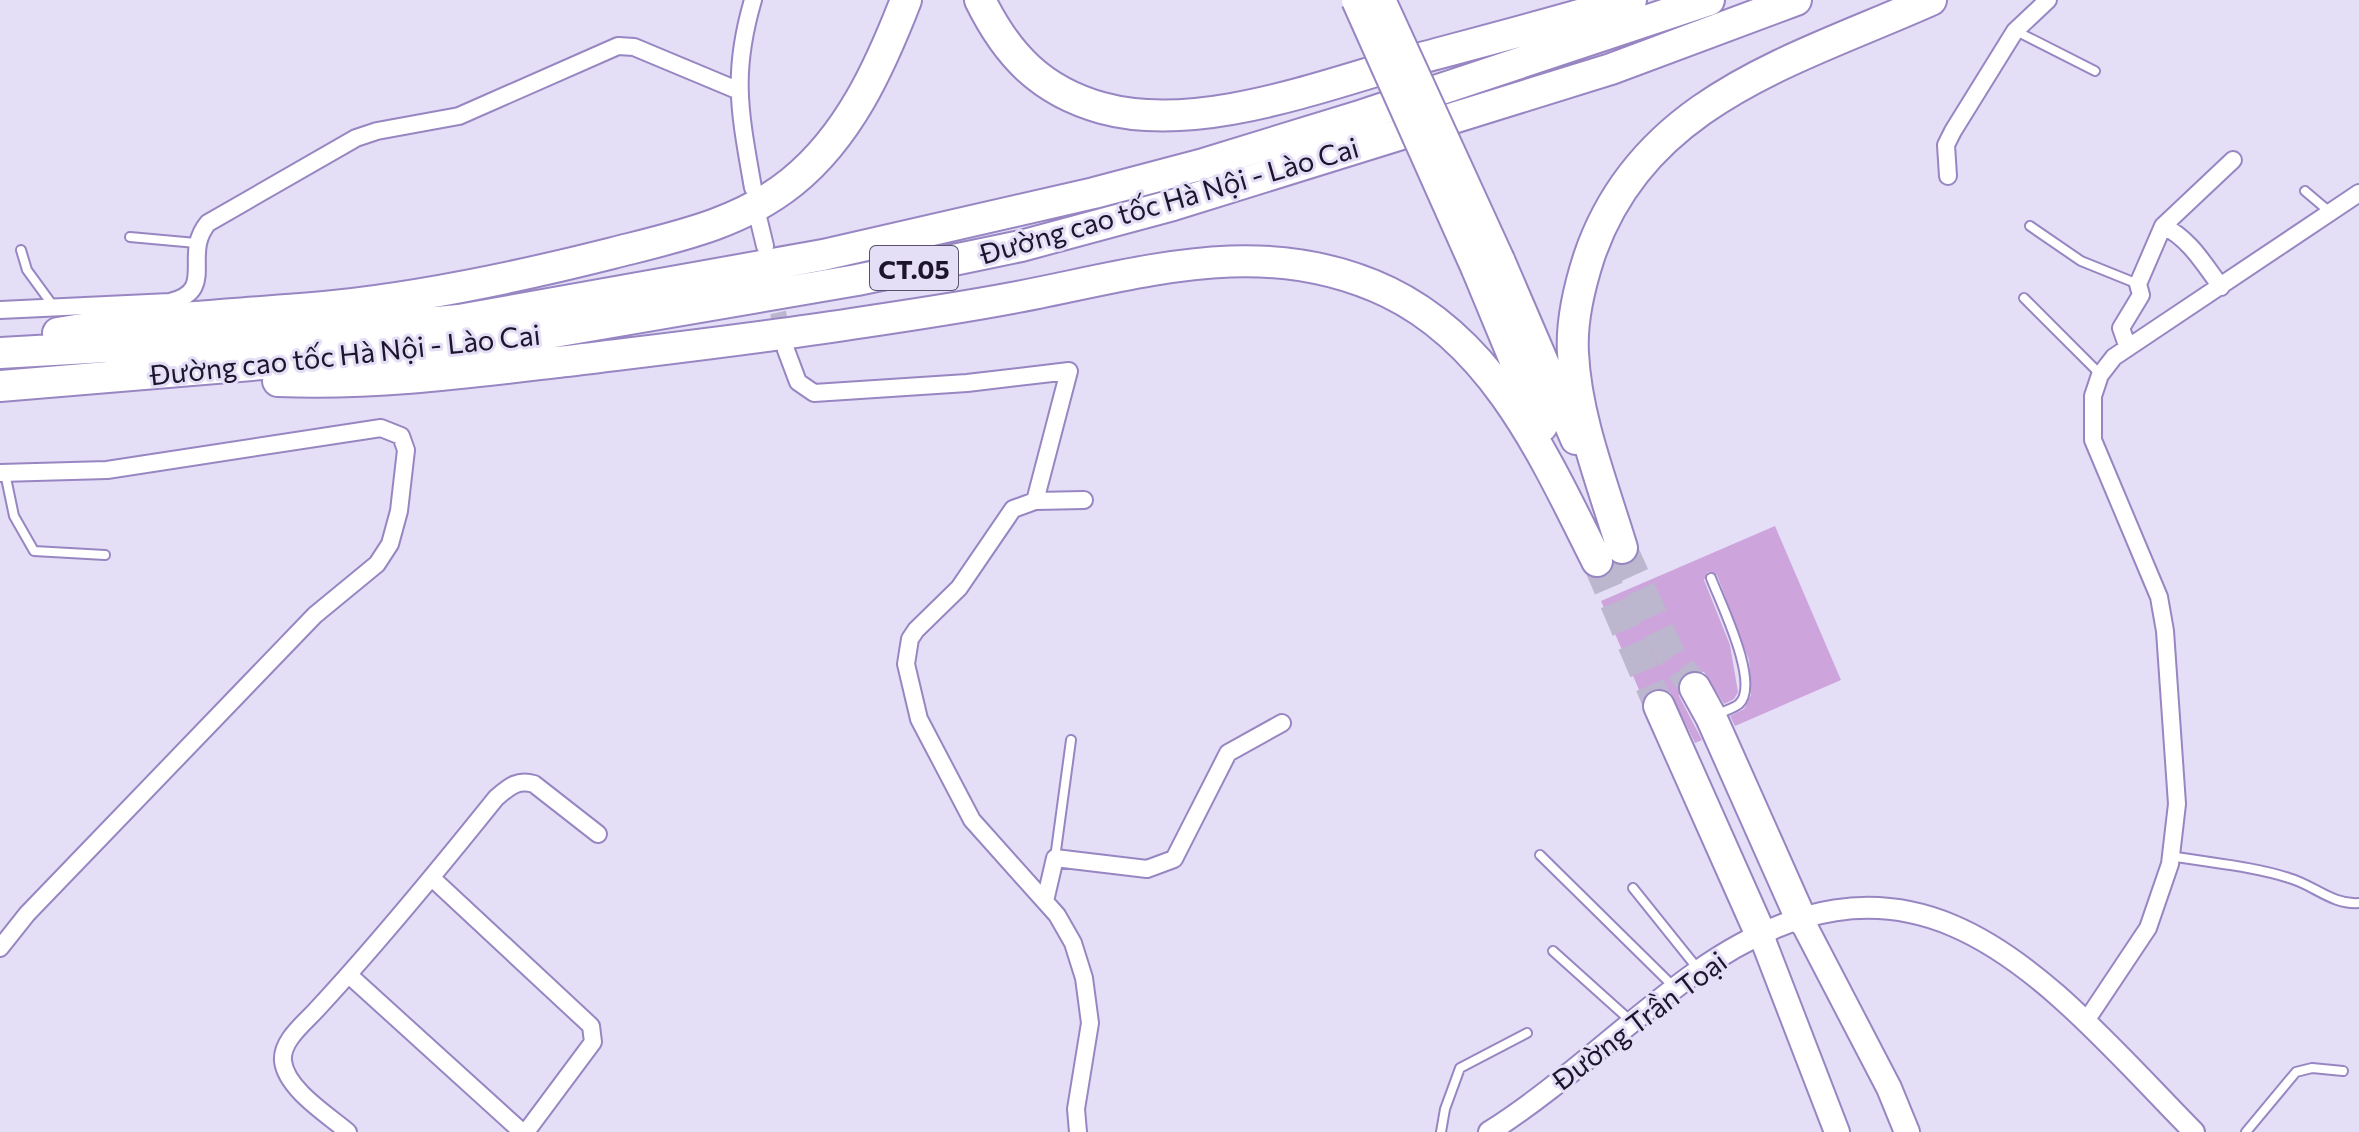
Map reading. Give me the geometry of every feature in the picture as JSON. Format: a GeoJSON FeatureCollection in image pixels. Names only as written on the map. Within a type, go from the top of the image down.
{"type":"FeatureCollection","features":[{"type":"Feature","properties":{"kind":"highway"},"geometry":{"type":"LineString","coordinates":[[0,344],[115,323],[335,306],[439,292],[555,268],[709,227],[771,197],[819,156],[845,124],[867,89],[885,54],[906,0]]}},
{"type":"Feature","properties":{"kind":"highway"},"geometry":{"type":"LineString","coordinates":[[980,0],[998,37],[1030,72],[1064,94],[1103,108],[1179,113],[1217,110],[1282,97],[1631,0]]}},
{"type":"Feature","properties":{"kind":"highway"},"geometry":{"type":"LineString","coordinates":[[1357,0],[1488,264]]}},
{"type":"Feature","properties":{"kind":"highway"},"geometry":{"type":"LineString","coordinates":[[1380,0],[1610,554]]}},
{"type":"Feature","properties":{"kind":"highway","name":"Đường cao tốc Hà Nội - Lào Cai"},"geometry":{"type":"LineString","coordinates":[[0,353],[264,338],[459,320],[823,255],[1079,197],[1200,165],[1363,115],[1709,0]]}},
{"type":"Feature","properties":{"kind":"highway","name":"Đường cao tốc Hà Nội - Lào Cai"},"geometry":{"type":"LineString","coordinates":[[0,386],[466,347],[857,280],[1021,246],[1173,205],[1611,69],[1796,0]]}},
{"type":"Feature","properties":{"kind":"highway"},"geometry":{"type":"LineString","coordinates":[[1610,554],[1597,466],[1573,354],[1580,291],[1596,238],[1610,207],[1632,171],[1655,146],[1703,106],[1931,0]]}},
{"type":"Feature","properties":{"kind":"highway"},"geometry":{"type":"LineString","coordinates":[[144,376],[303,382],[408,379],[848,325],[1186,264],[1269,260],[1335,272],[1391,294],[1418,310],[1474,357],[1504,393],[1610,554]]}},
{"type":"Feature","properties":{"kind":"highway"},"geometry":{"type":"LineString","coordinates":[[1695,688],[1711,717],[1801,919]]}},
{"type":"Feature","properties":{"kind":"highway"},"geometry":{"type":"LineString","coordinates":[[1659,706],[1761,935]]}},
{"type":"Feature","properties":{"kind":"main road"},"geometry":{"type":"LineString","coordinates":[[1801,919],[1889,1088],[1907,1132]]}},
{"type":"Feature","properties":{"kind":"main road"},"geometry":{"type":"LineString","coordinates":[[1761,935],[1837,1132]]}},
{"type":"Feature","properties":{"kind":"street"},"geometry":{"type":"LineString","coordinates":[[753,0],[743,35],[737,90],[753,188]]}},
{"type":"Feature","properties":{"kind":"street"},"geometry":{"type":"LineString","coordinates":[[1948,176],[1946,145],[1987,71],[2015,31],[2048,0]]}},
{"type":"Feature","properties":{"kind":"street"},"geometry":{"type":"LineString","coordinates":[[0,310],[187,298],[195,291],[197,282],[196,243],[208,223],[356,138],[377,131],[459,116],[618,46],[634,47],[737,90]]}},
{"type":"Feature","properties":{"kind":"street"},"geometry":{"type":"LineString","coordinates":[[2128,348],[2121,328],[2141,295],[2138,284],[2163,226],[2233,160]]}},
{"type":"Feature","properties":{"kind":"street"},"geometry":{"type":"LineString","coordinates":[[2086,1021],[2148,928],[2171,856],[2177,804],[2165,631],[2148,567],[2093,440],[2091,419],[2100,375],[2114,357],[2359,193]]}},
{"type":"Feature","properties":{"kind":"street"},"geometry":{"type":"LineString","coordinates":[[758,217],[765,246]]}},
{"type":"Feature","properties":{"kind":"street"},"geometry":{"type":"LineString","coordinates":[[2163,226],[2175,231],[2193,249],[2221,287]]}},
{"type":"Feature","properties":{"kind":"street"},"geometry":{"type":"LineString","coordinates":[[786,350],[798,382],[814,393],[938,386],[1069,371],[1035,501]]}},
{"type":"Feature","properties":{"kind":"street"},"geometry":{"type":"LineString","coordinates":[[0,948],[27,914],[315,615],[377,564],[395,529],[406,450],[401,436],[381,428],[107,470],[2,473]]}},
{"type":"Feature","properties":{"kind":"street"},"geometry":{"type":"LineString","coordinates":[[1078,1132],[1076,1109],[1089,1038],[1089,1000],[1073,943],[1045,901],[972,820],[919,719],[906,664],[910,639],[916,630],[959,588],[1013,509],[1035,501],[1084,500]]}},
{"type":"Feature","properties":{"kind":"street"},"geometry":{"type":"LineString","coordinates":[[1045,901],[1055,858],[1147,869],[1174,859],[1228,753],[1282,723]]}},
{"type":"Feature","properties":{"kind":"street"},"geometry":{"type":"LineString","coordinates":[[348,1132],[299,1088],[285,1068],[282,1058],[288,1040],[349,975],[496,798],[523,781],[547,792],[598,834]]}},
{"type":"Feature","properties":{"kind":"street"},"geometry":{"type":"LineString","coordinates":[[349,975],[524,1132],[593,1042],[591,1026],[432,878]]}},
{"type":"Feature","properties":{"kind":"street","name":"Đường Trần Toại"},"geometry":{"type":"LineString","coordinates":[[1501,1129],[1699,970],[1761,935],[1801,919],[1884,908],[1943,921],[1982,938],[2018,961],[2086,1021],[2194,1132]]}},
{"type":"Feature","properties":{"kind":"lane"},"geometry":{"type":"LineString","coordinates":[[2015,31],[2095,71]]}},
{"type":"Feature","properties":{"kind":"lane"},"geometry":{"type":"LineString","coordinates":[[2305,191],[2331,213]]}},
{"type":"Feature","properties":{"kind":"lane"},"geometry":{"type":"LineString","coordinates":[[2030,226],[2088,265],[2138,284]]}},
{"type":"Feature","properties":{"kind":"lane"},"geometry":{"type":"LineString","coordinates":[[130,237],[196,243]]}},
{"type":"Feature","properties":{"kind":"lane"},"geometry":{"type":"LineString","coordinates":[[21,250],[27,270],[55,307]]}},
{"type":"Feature","properties":{"kind":"lane"},"geometry":{"type":"LineString","coordinates":[[2024,298],[2100,375]]}},
{"type":"Feature","properties":{"kind":"lane"},"geometry":{"type":"LineString","coordinates":[[2,473],[14,516],[34,551],[105,555]]}},
{"type":"Feature","properties":{"kind":"lane"},"geometry":{"type":"LineString","coordinates":[[1711,578],[1747,682],[1738,704],[1711,717]]}},
{"type":"Feature","properties":{"kind":"lane"},"geometry":{"type":"LineString","coordinates":[[1055,858],[1071,740]]}},
{"type":"Feature","properties":{"kind":"lane"},"geometry":{"type":"LineString","coordinates":[[1540,855],[1675,988]]}},
{"type":"Feature","properties":{"kind":"lane"},"geometry":{"type":"LineString","coordinates":[[2171,856],[2275,874],[2307,884],[2337,901],[2359,903]]}},
{"type":"Feature","properties":{"kind":"lane"},"geometry":{"type":"LineString","coordinates":[[1633,888],[1699,970]]}},
{"type":"Feature","properties":{"kind":"lane"},"geometry":{"type":"LineString","coordinates":[[1553,951],[1632,1022]]}},
{"type":"Feature","properties":{"kind":"lane"},"geometry":{"type":"LineString","coordinates":[[1441,1132],[1445,1109],[1460,1068],[1527,1033]]}},
{"type":"Feature","properties":{"kind":"lane"},"geometry":{"type":"LineString","coordinates":[[2246,1132],[2296,1072],[2312,1068],[2343,1071]]}},
{"type":"Feature","properties":{"kind":"building"},"geometry":{"type":"Polygon","coordinates":[[[1775,526],[1841,680],[1735,726],[1730,716],[1744,709],[1751,695],[1749,660],[1717,575],[1708,572],[1704,580],[1730,645],[1738,692],[1734,699],[1724,704],[1704,672],[1687,672],[1680,678],[1679,696],[1702,740],[1695,743],[1670,692],[1652,689],[1643,699],[1601,601],[1775,526]]]}},
{"type":"Feature","properties":{"kind":"tunnel"},"geometry":{"type":"LineString","coordinates":[[773,289],[784,340]]}},
{"type":"Feature","properties":{"kind":"tunnel"},"geometry":{"type":"LineString","coordinates":[[1622,548],[1671,656],[1695,688]]}},
{"type":"Feature","properties":{"kind":"tunnel"},"geometry":{"type":"LineString","coordinates":[[1597,561],[1659,706]]}}]}
